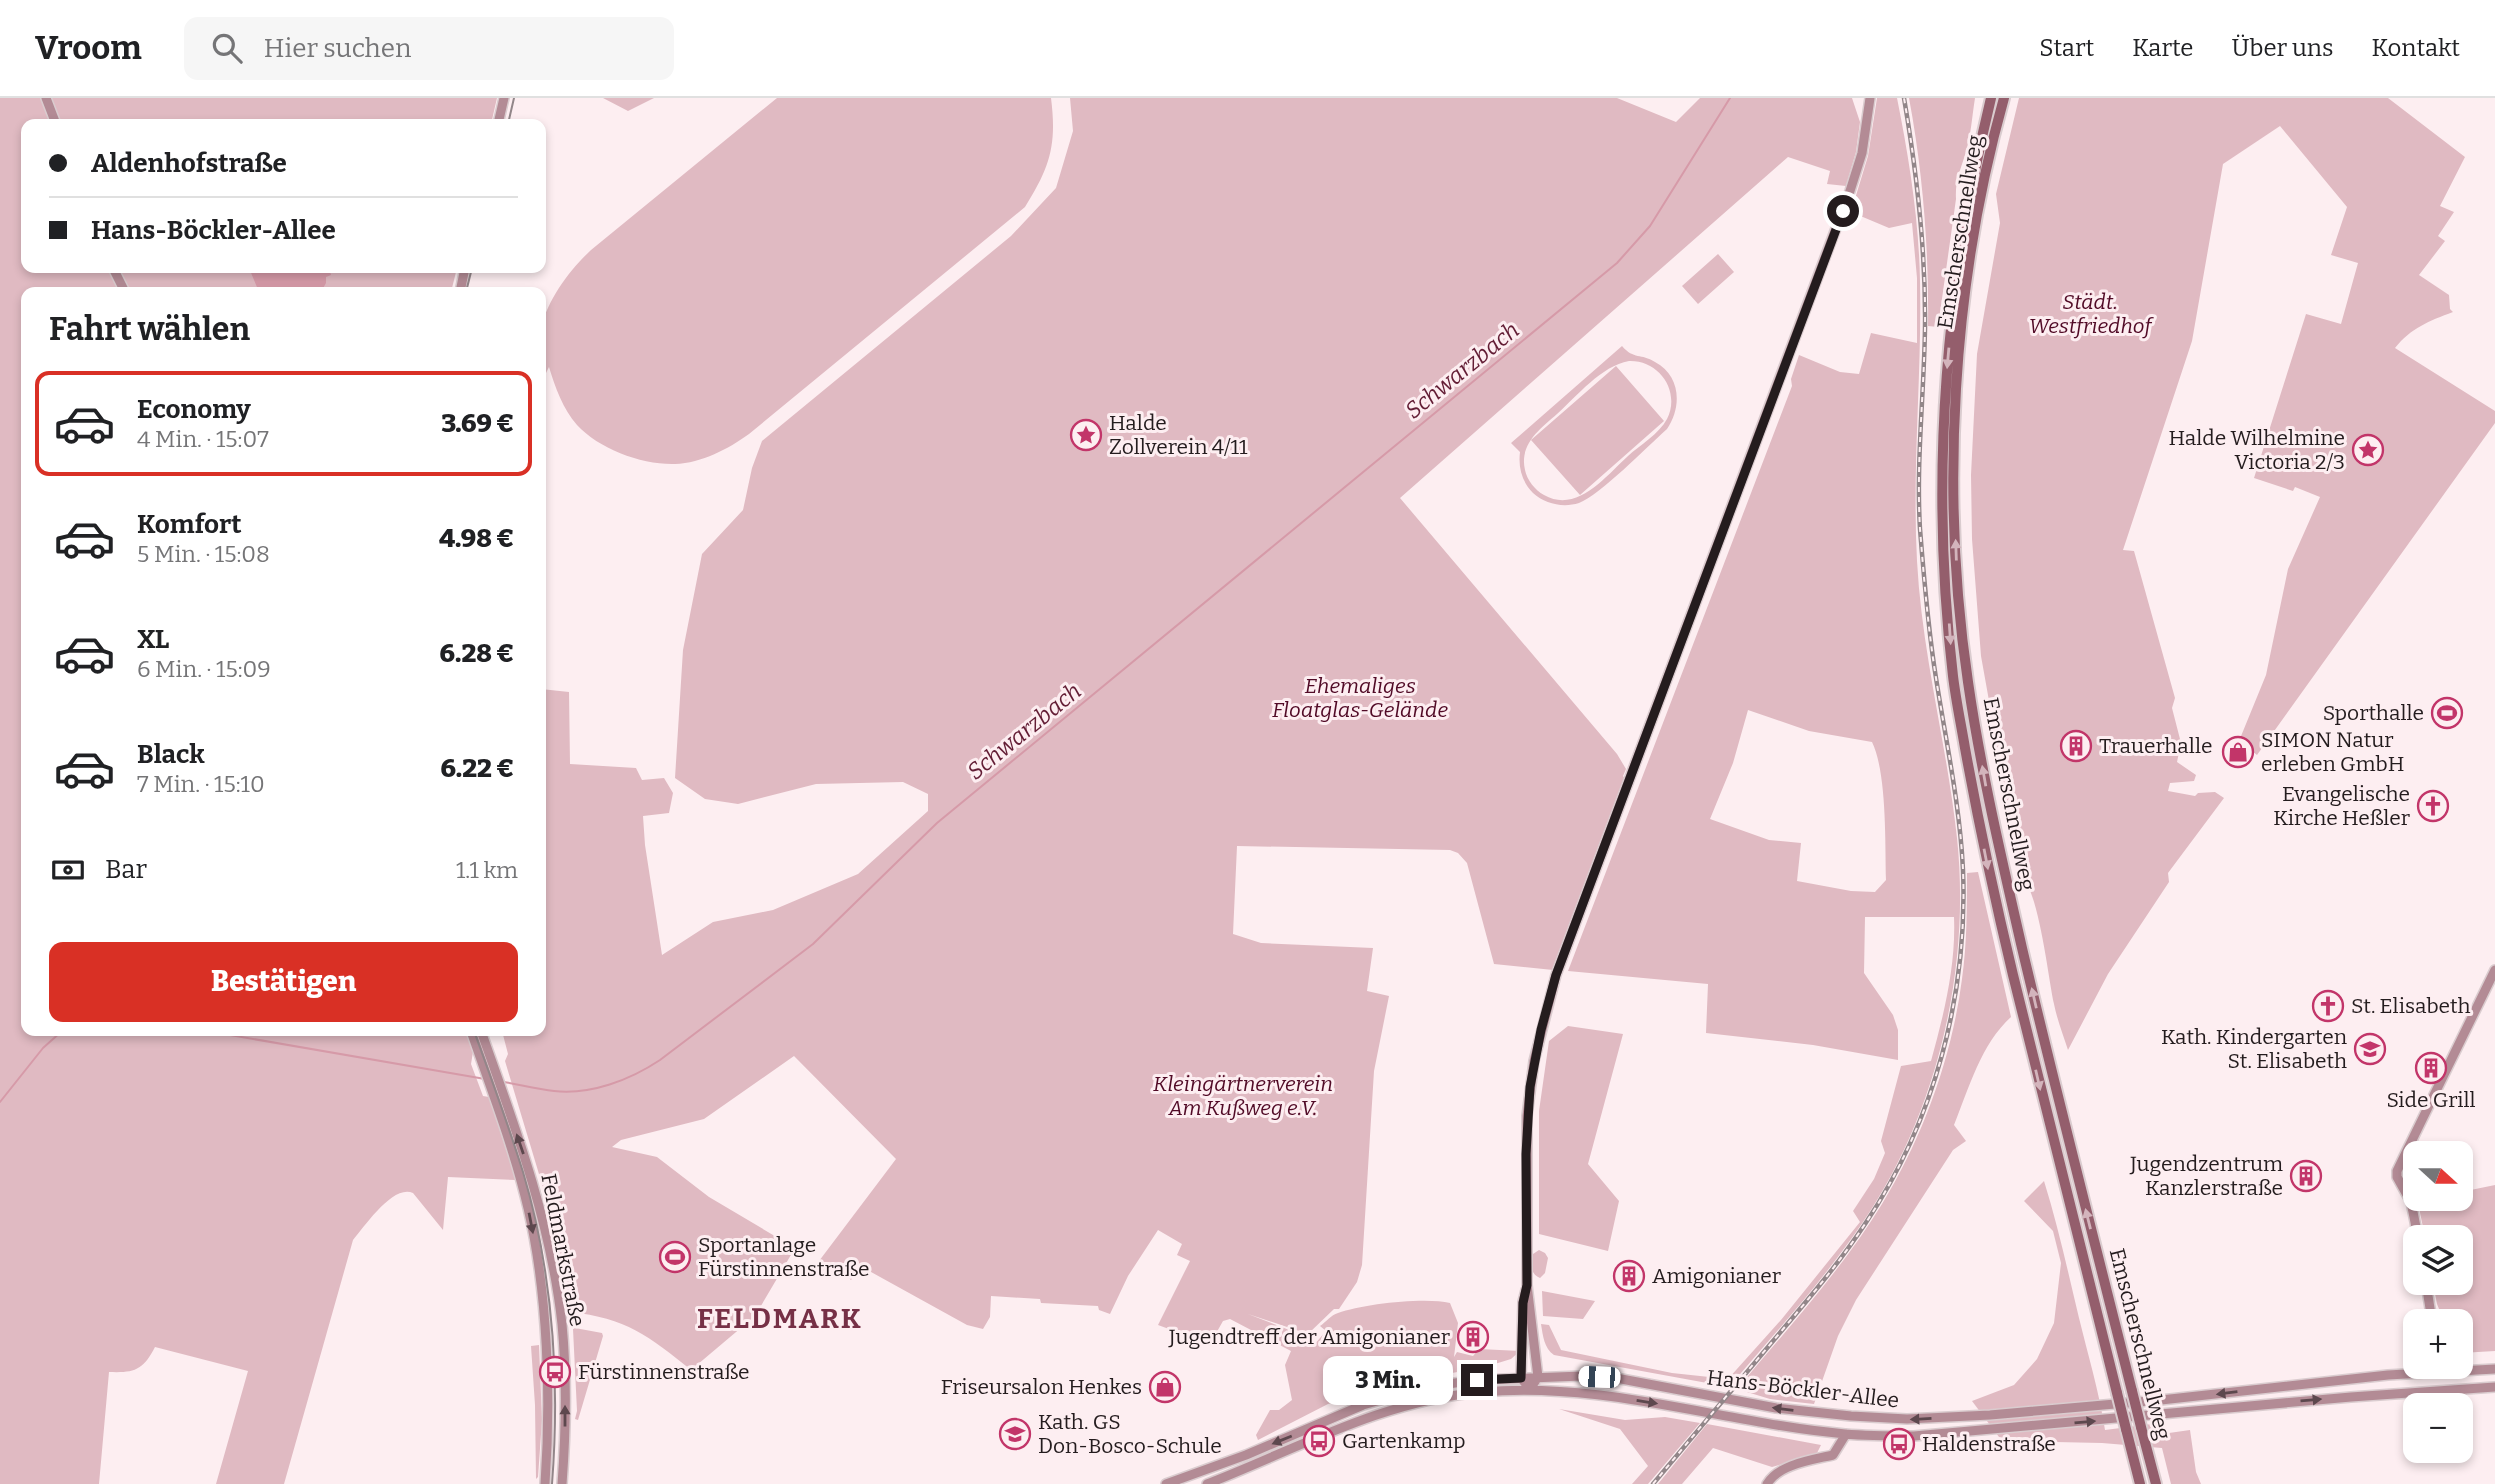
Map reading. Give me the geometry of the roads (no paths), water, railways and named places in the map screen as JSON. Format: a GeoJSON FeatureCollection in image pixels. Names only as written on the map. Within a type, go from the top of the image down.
{"type":"FeatureCollection","features":[{"type":"Feature","properties":{"kind":"highway","name":"Emscherschnellweg"},"geometry":{"type":"LineString","coordinates":[[1991,98],[1971,187],[1953,295],[1943,415],[1944,561],[1953,677],[1990,879],[2140,1484]]}},
{"type":"Feature","properties":{"kind":"highway","name":"Emscherschnellweg"},"geometry":{"type":"LineString","coordinates":[[2004,98],[1973,244],[1965,296],[1955,415],[1956,562],[1967,680],[1995,834],[2056,1093],[2155,1484]]}},
{"type":"Feature","properties":{"kind":"street"},"geometry":{"type":"LineString","coordinates":[[46,98],[54,119]]}},
{"type":"Feature","properties":{"kind":"street"},"geometry":{"type":"LineString","coordinates":[[499,119],[504,98]]}},
{"type":"Feature","properties":{"kind":"street"},"geometry":{"type":"LineString","coordinates":[[1527,1285],[1523,1303],[1521,1378],[1530,1390],[1538,1377],[1527,1285],[1527,1116],[1534,1061],[1548,1004],[1556,975],[1850,191],[1862,153],[1870,98]]}},
{"type":"Feature","properties":{"kind":"street"},"geometry":{"type":"LineString","coordinates":[[2415,1225],[2407,1192],[2397,1177],[2397,1171],[2495,970]]}},
{"type":"Feature","properties":{"kind":"street","name":"Feldmarkstraße"},"geometry":{"type":"LineString","coordinates":[[473,1036],[524,1190],[535,1246],[547,1378],[548,1439],[545,1484]]}},
{"type":"Feature","properties":{"kind":"street","name":"Feldmarkstraße"},"geometry":{"type":"LineString","coordinates":[[483,1036],[528,1166],[540,1211],[561,1322],[565,1381],[562,1484]]}},
{"type":"Feature","properties":{"kind":"street","name":"Hans-Böckler-Allee"},"geometry":{"type":"LineString","coordinates":[[2473,1369],[2495,1369]]}},
{"type":"Feature","properties":{"kind":"street","name":"Hans-Böckler-Allee"},"geometry":{"type":"LineString","coordinates":[[1166,1484],[1246,1455],[1363,1405],[1426,1387],[1477,1380],[1538,1377],[1616,1378],[1776,1408],[1907,1419],[2141,1402],[2403,1373]]}},
{"type":"Feature","properties":{"kind":"street"},"geometry":{"type":"LineString","coordinates":[[2442,1379],[2444,1390]]}},
{"type":"Feature","properties":{"kind":"street"},"geometry":{"type":"LineString","coordinates":[[2454,1379],[2456,1389]]}},
{"type":"Feature","properties":{"kind":"street","name":"Hans-Böckler-Allee"},"geometry":{"type":"LineString","coordinates":[[1207,1484],[1378,1413],[1423,1401],[1481,1392],[1530,1390],[1629,1400],[1846,1434],[1914,1436],[2495,1387]]}},
{"type":"Feature","properties":{"kind":"street"},"geometry":{"type":"LineString","coordinates":[[1768,1484],[1772,1477],[1783,1469],[1833,1455],[1846,1434]]}},
{"type":"Feature","properties":{"kind":"waterway","name":"Schwarzbach"},"geometry":{"type":"LineString","coordinates":[[504,1082],[568,1092],[623,1080],[660,1060],[813,944],[937,823],[1617,263],[1650,226],[1730,98]]}},
{"type":"Feature","properties":{"kind":"waterway","name":"Schwarzbach"},"geometry":{"type":"LineString","coordinates":[[0,1102],[43,1048],[56,1036]]}},
{"type":"Feature","properties":{"kind":"waterway","name":"Schwarzbach"},"geometry":{"type":"LineString","coordinates":[[236,1036],[485,1079]]}},
{"type":"Feature","properties":{"kind":"tram line"},"geometry":{"type":"LineString","coordinates":[[509,119],[514,98]]}},
{"type":"Feature","properties":{"kind":"tram line"},"geometry":{"type":"LineString","coordinates":[[467,287],[471,273]]}},
{"type":"Feature","properties":{"kind":"tram line"},"geometry":{"type":"LineString","coordinates":[[476,1036],[523,1172],[541,1249],[552,1327],[554,1366],[552,1484]]}},
{"type":"Feature","properties":{"kind":"railway"},"geometry":{"type":"LineString","coordinates":[[1653,1484],[1821,1284],[1865,1224],[1890,1184],[1911,1142],[1928,1099],[1953,1009],[1960,963],[1963,870],[1956,798],[1931,641],[1920,529],[1924,270],[1917,184],[1904,98]]}},
{"type":"Feature","properties":{"kind":"place","name":"Halde Zollverein 4/11"},"geometry":{"type":"Point","coordinates":[1086,435]}},
{"type":"Feature","properties":{"kind":"place","name":"Halde Wilhelmine Victoria 2/3"},"geometry":{"type":"Point","coordinates":[2368,450]}},
{"type":"Feature","properties":{"kind":"place","name":"Sporthalle"},"geometry":{"type":"Point","coordinates":[2447,713]}},
{"type":"Feature","properties":{"kind":"place","name":"Trauerhalle"},"geometry":{"type":"Point","coordinates":[2076,746]}},
{"type":"Feature","properties":{"kind":"place","name":"SIMON Natur erleben GmbH"},"geometry":{"type":"Point","coordinates":[2238,752]}},
{"type":"Feature","properties":{"kind":"place","name":"Evangelische Kirche Heßler"},"geometry":{"type":"Point","coordinates":[2433,806]}},
{"type":"Feature","properties":{"kind":"place","name":"St. Elisabeth"},"geometry":{"type":"Point","coordinates":[2328,1006]}},
{"type":"Feature","properties":{"kind":"place","name":"Kath. Kindergarten St. Elisabeth"},"geometry":{"type":"Point","coordinates":[2370,1049]}},
{"type":"Feature","properties":{"kind":"place","name":"Side Grill"},"geometry":{"type":"Point","coordinates":[2431,1068]}},
{"type":"Feature","properties":{"kind":"place","name":"Jugendzentrum Kanzlerstraße"},"geometry":{"type":"Point","coordinates":[2306,1176]}},
{"type":"Feature","properties":{"kind":"place","name":"Sportanlage Fürstinnenstraße"},"geometry":{"type":"Point","coordinates":[675,1257]}},
{"type":"Feature","properties":{"kind":"place","name":"Amigonianer"},"geometry":{"type":"Point","coordinates":[1629,1276]}},
{"type":"Feature","properties":{"kind":"place","name":"Jugendtreff der Amigonianer"},"geometry":{"type":"Point","coordinates":[1473,1337]}},
{"type":"Feature","properties":{"kind":"place","name":"Fürstinnenstraße"},"geometry":{"type":"Point","coordinates":[555,1372]}},
{"type":"Feature","properties":{"kind":"place","name":"Friseursalon Henkes"},"geometry":{"type":"Point","coordinates":[1165,1387]}},
{"type":"Feature","properties":{"kind":"place","name":"Kath. GS Don-Bosco-Schule"},"geometry":{"type":"Point","coordinates":[1015,1434]}},
{"type":"Feature","properties":{"kind":"place","name":"Gartenkamp"},"geometry":{"type":"Point","coordinates":[1319,1441]}},
{"type":"Feature","properties":{"kind":"place","name":"Haldenstraße"},"geometry":{"type":"Point","coordinates":[1899,1444]}},
{"type":"Feature","properties":{"kind":"district","name":"FELDMARK"},"geometry":{"type":"Point","coordinates":[780,1318]}},
{"type":"Feature","properties":{"kind":"park label","name":"Städt. Westfriedhof"},"geometry":{"type":"Point","coordinates":[2090,314]}},
{"type":"Feature","properties":{"kind":"park label","name":"Ehemaliges Floatglas-Gelände"},"geometry":{"type":"Point","coordinates":[1360,698]}},
{"type":"Feature","properties":{"kind":"park label","name":"Kleingärtnerverein Am Kußweg e.V."},"geometry":{"type":"Point","coordinates":[1243,1096]}}]}
